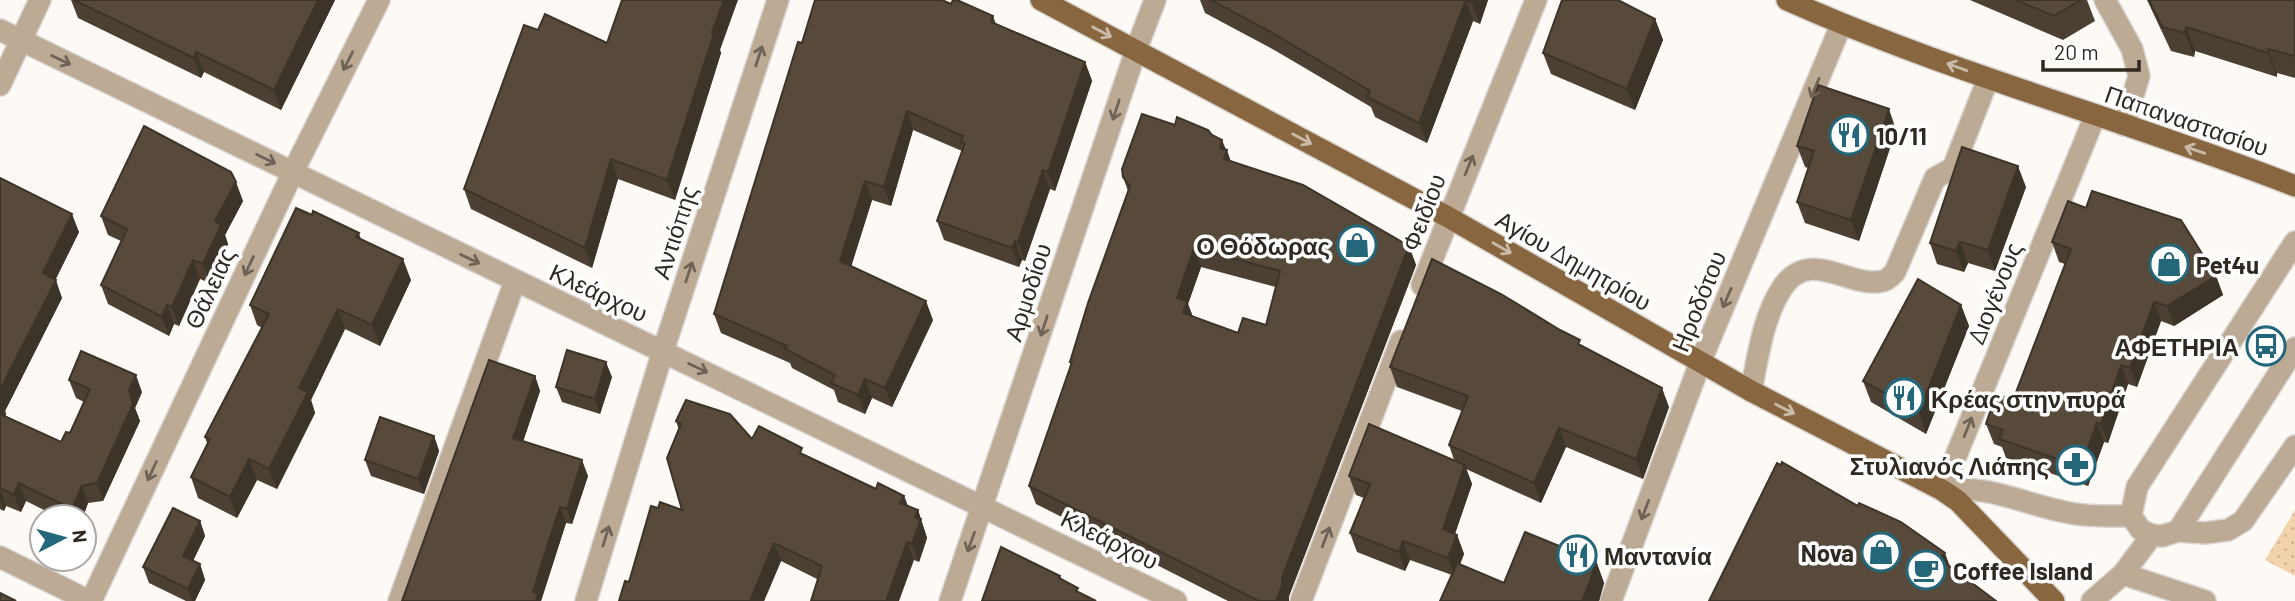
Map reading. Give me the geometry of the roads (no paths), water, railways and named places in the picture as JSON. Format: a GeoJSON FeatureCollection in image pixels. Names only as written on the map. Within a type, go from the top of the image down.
{"type":"FeatureCollection","features":[{"type":"Feature","properties":{"kind":"main road","name":"Αγίου Δημητρίου"},"geometry":{"type":"LineString","coordinates":[[1041,0],[1448,217],[1751,391],[1942,490],[1958,502],[2054,601]]}},
{"type":"Feature","properties":{"kind":"main road","name":"Παπαναστασίου"},"geometry":{"type":"LineString","coordinates":[[1787,0],[1841,25],[1988,79],[2295,186]]}},
{"type":"Feature","properties":{"kind":"street"},"geometry":{"type":"LineString","coordinates":[[0,85],[40,0]]}},
{"type":"Feature","properties":{"kind":"street","name":"Θάλειας"},"geometry":{"type":"LineString","coordinates":[[90,601],[293,172],[379,0]]}},
{"type":"Feature","properties":{"kind":"street","name":"Αντιόπης"},"geometry":{"type":"LineString","coordinates":[[586,601],[663,351],[778,0]]}},
{"type":"Feature","properties":{"kind":"street","name":"Αρμοδίου"},"geometry":{"type":"LineString","coordinates":[[950,601],[1155,0]]}},
{"type":"Feature","properties":{"kind":"street","name":"Φειδίου"},"geometry":{"type":"LineString","coordinates":[[1301,601],[1448,217],[1536,0]]}},
{"type":"Feature","properties":{"kind":"street"},"geometry":{"type":"LineString","coordinates":[[2105,0],[2132,49],[2138,76],[2124,125]]}},
{"type":"Feature","properties":{"kind":"street","name":"Ηροδότου"},"geometry":{"type":"LineString","coordinates":[[1611,601],[1700,363],[1841,25]]}},
{"type":"Feature","properties":{"kind":"street","name":"Κλεάρχου"},"geometry":{"type":"LineString","coordinates":[[0,30],[1176,601]]}},
{"type":"Feature","properties":{"kind":"street"},"geometry":{"type":"LineString","coordinates":[[1751,391],[1772,307],[1783,286],[1795,274],[1811,268],[1874,282],[1885,281],[1895,272],[1935,178],[1953,168],[1988,79]]}},
{"type":"Feature","properties":{"kind":"street","name":"Διογένους"},"geometry":{"type":"LineString","coordinates":[[1942,490],[2095,116]]}},
{"type":"Feature","properties":{"kind":"street"},"geometry":{"type":"LineString","coordinates":[[2295,242],[2137,487],[2131,516],[2141,530],[2152,535],[2162,536],[2178,531],[2205,533],[2228,530],[2243,521],[2295,446]]}},
{"type":"Feature","properties":{"kind":"street"},"geometry":{"type":"LineString","coordinates":[[399,601],[515,281]]}},
{"type":"Feature","properties":{"kind":"street"},"geometry":{"type":"LineString","coordinates":[[2178,531],[2295,348]]}},
{"type":"Feature","properties":{"kind":"street"},"geometry":{"type":"LineString","coordinates":[[1942,490],[1965,488],[1990,492],[2070,513],[2131,516]]}},
{"type":"Feature","properties":{"kind":"street"},"geometry":{"type":"LineString","coordinates":[[2092,601],[2123,574],[2152,535]]}},
{"type":"Feature","properties":{"kind":"street"},"geometry":{"type":"LineString","coordinates":[[0,557],[90,601]]}},
{"type":"Feature","properties":{"kind":"street"},"geometry":{"type":"LineString","coordinates":[[2123,574],[2205,601]]}},
{"type":"Feature","properties":{"kind":"place","name":"10/11"},"geometry":{"type":"Point","coordinates":[1849,135]}},
{"type":"Feature","properties":{"kind":"place","name":"Ο Θόδωρας"},"geometry":{"type":"Point","coordinates":[1357,245]}},
{"type":"Feature","properties":{"kind":"place","name":"Pet4u"},"geometry":{"type":"Point","coordinates":[2169,264]}},
{"type":"Feature","properties":{"kind":"place","name":"ΑΦΕΤΗΡΙΑ"},"geometry":{"type":"Point","coordinates":[2266,346]}},
{"type":"Feature","properties":{"kind":"place","name":"Κρέας στην πυρά"},"geometry":{"type":"Point","coordinates":[1904,398]}},
{"type":"Feature","properties":{"kind":"place","name":"Στυλιανός Λιάπης"},"geometry":{"type":"Point","coordinates":[2076,465]}},
{"type":"Feature","properties":{"kind":"place","name":"Nova"},"geometry":{"type":"Point","coordinates":[1881,552]}},
{"type":"Feature","properties":{"kind":"place","name":"Μαντανία"},"geometry":{"type":"Point","coordinates":[1577,555]}},
{"type":"Feature","properties":{"kind":"place","name":"Coffee Island"},"geometry":{"type":"Point","coordinates":[1926,570]}}]}
